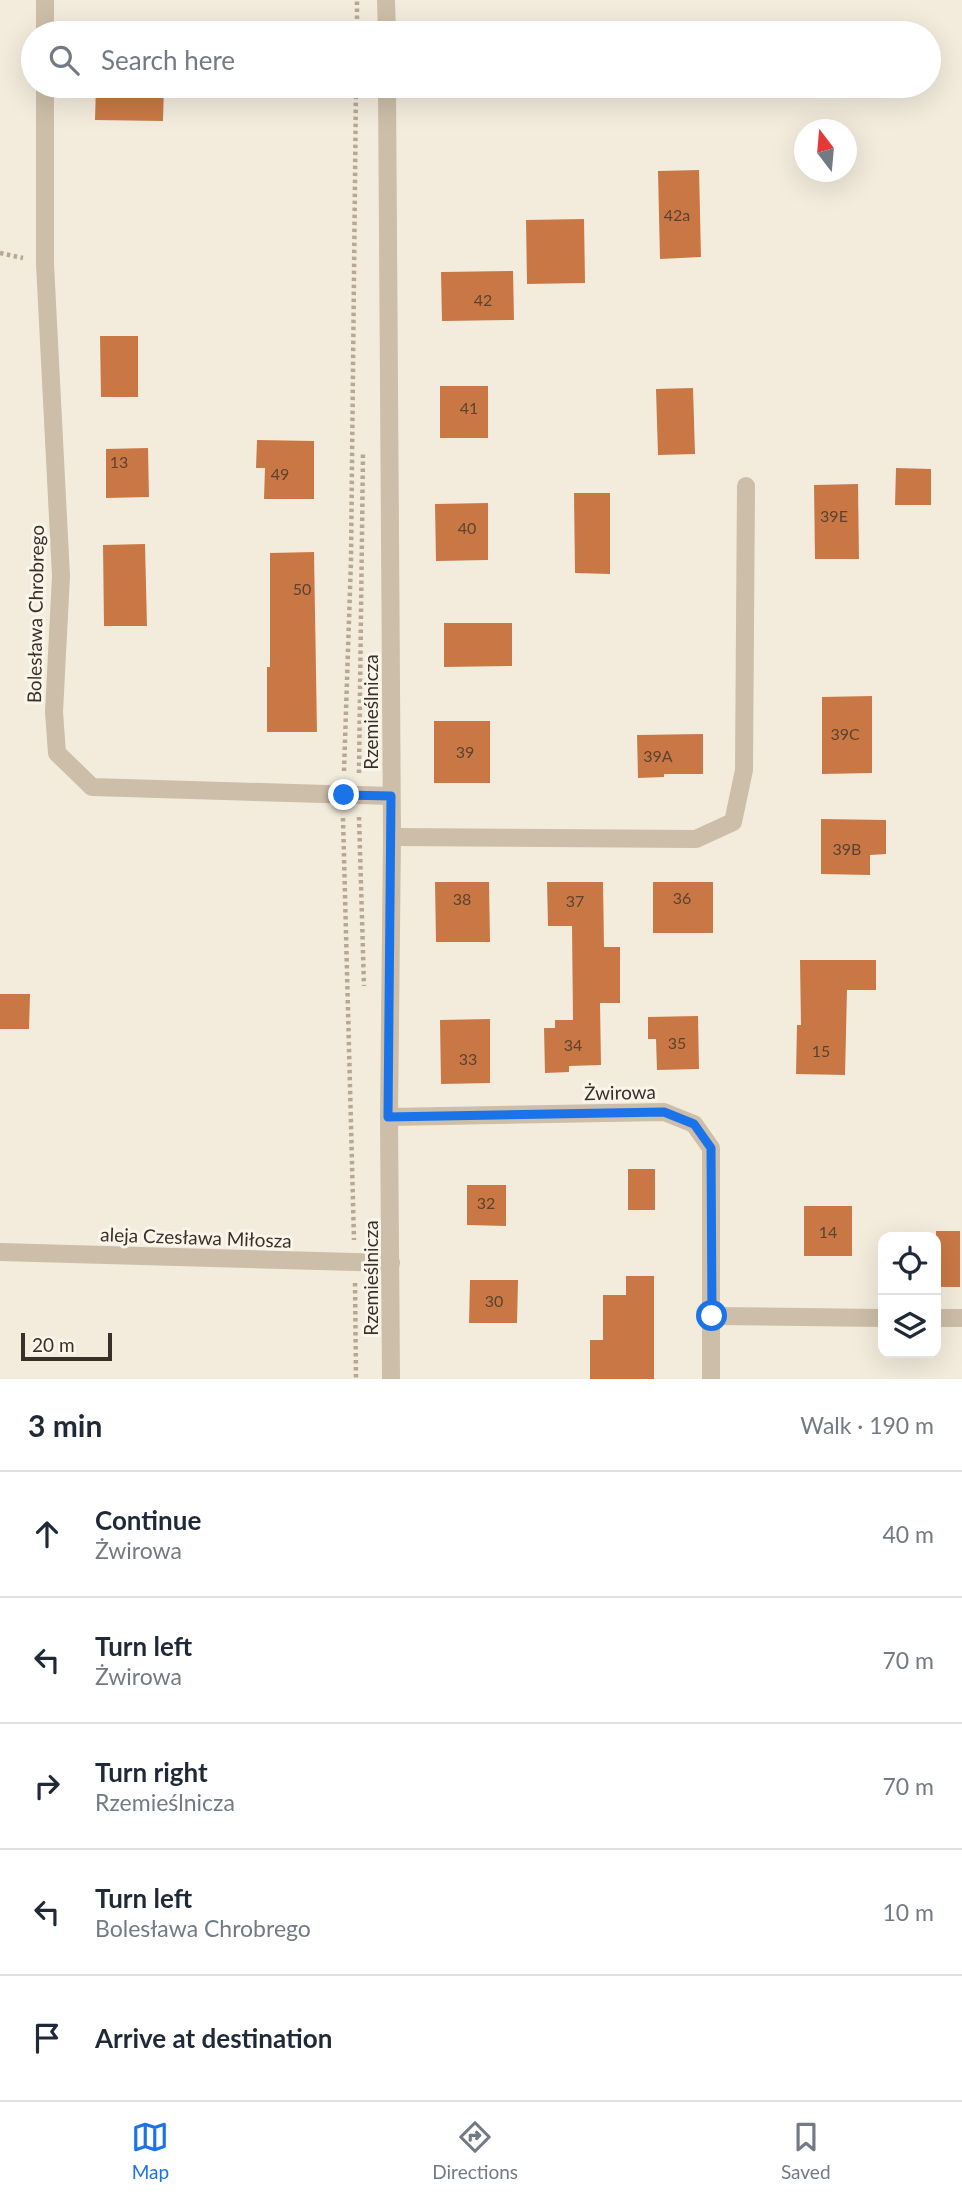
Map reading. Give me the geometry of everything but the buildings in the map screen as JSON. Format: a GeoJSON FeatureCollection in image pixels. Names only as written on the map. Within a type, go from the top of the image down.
{"type":"FeatureCollection","features":[{"type":"Feature","properties":{"kind":"street"},"geometry":{"type":"LineString","coordinates":[[45,0],[45,21]]}},
{"type":"Feature","properties":{"kind":"street"},"geometry":{"type":"LineString","coordinates":[[386,0],[387,21]]}},
{"type":"Feature","properties":{"kind":"street","name":"Bolesława Chrobrego"},"geometry":{"type":"LineString","coordinates":[[45,98],[46,264],[61,576],[54,712],[57,753],[92,787],[391,796]]}},
{"type":"Feature","properties":{"kind":"street","name":"Rzemieślnicza"},"geometry":{"type":"LineString","coordinates":[[387,98],[392,837],[388,1117],[391,1379]]}},
{"type":"Feature","properties":{"kind":"street"},"geometry":{"type":"LineString","coordinates":[[392,837],[696,839],[733,822],[744,770],[746,486]]}},
{"type":"Feature","properties":{"kind":"street","name":"Żwirowa"},"geometry":{"type":"LineString","coordinates":[[388,1117],[664,1112],[694,1124],[711,1148],[711,1379]]}},
{"type":"Feature","properties":{"kind":"street","name":"aleja Czesława Miłosza"},"geometry":{"type":"LineString","coordinates":[[0,1252],[391,1263]]}},
{"type":"Feature","properties":{"kind":"street"},"geometry":{"type":"LineString","coordinates":[[712,1316],[878,1318]]}},
{"type":"Feature","properties":{"kind":"street"},"geometry":{"type":"LineString","coordinates":[[941,1318],[962,1318]]}},
{"type":"Feature","properties":{"kind":"path"},"geometry":{"type":"LineString","coordinates":[[357,0],[357,21]]}},
{"type":"Feature","properties":{"kind":"path"},"geometry":{"type":"LineString","coordinates":[[356,98],[351,795],[364,997]]}},
{"type":"Feature","properties":{"kind":"path"},"geometry":{"type":"LineString","coordinates":[[356,1379],[343,824],[351,795],[363,441]]}},
{"type":"Feature","properties":{"kind":"route"},"geometry":{"type":"LineString","coordinates":[[344,795],[391,796],[388,1117],[664,1112],[694,1124],[711,1148],[712,1316]]}}]}
